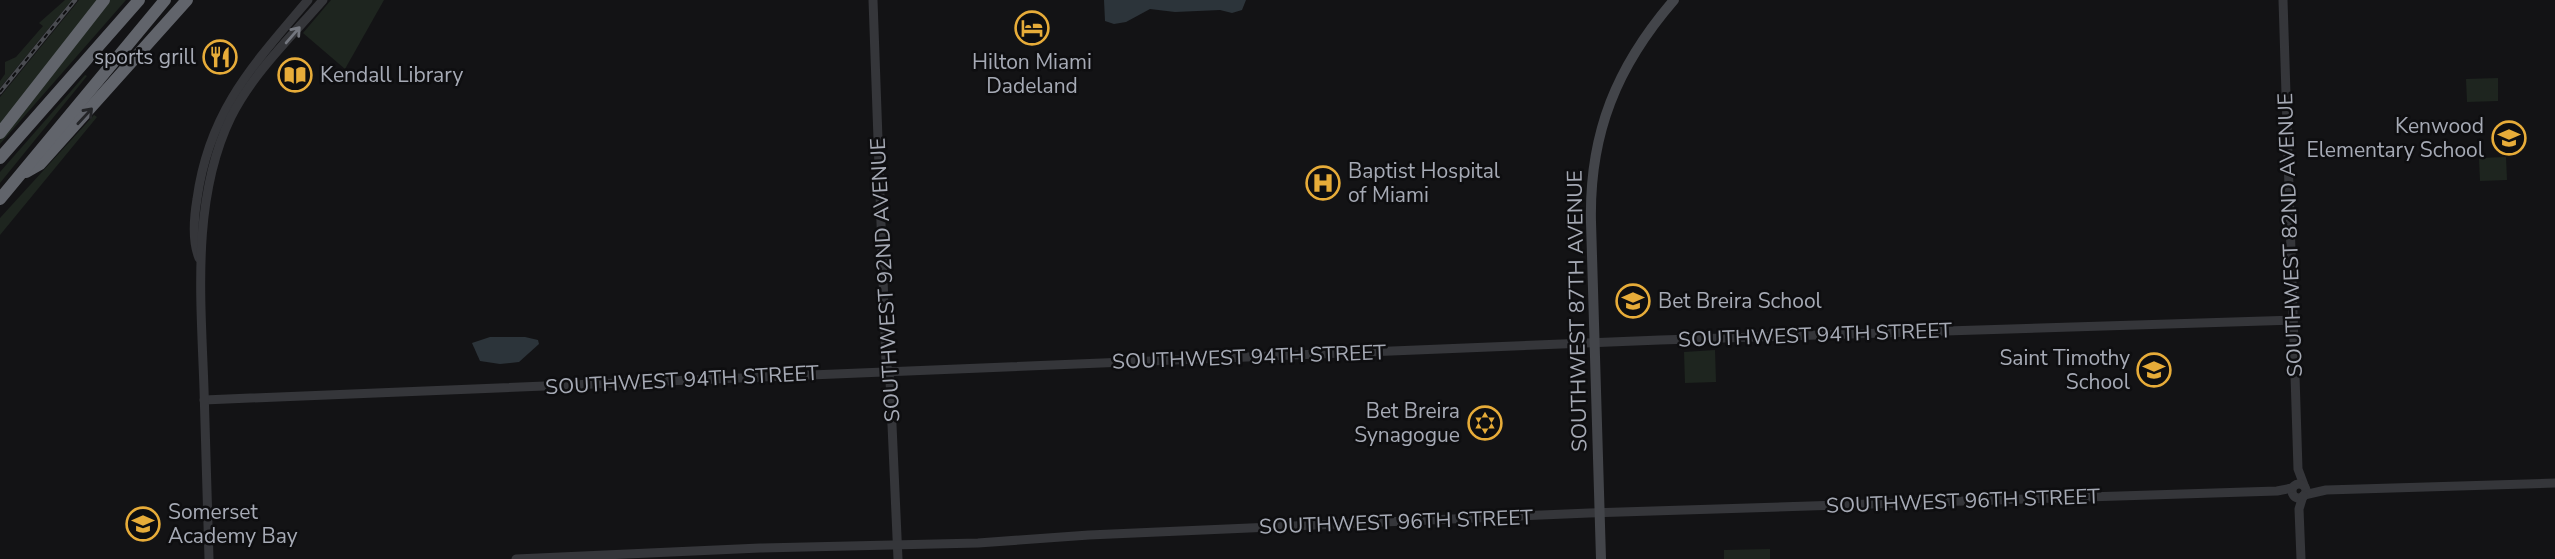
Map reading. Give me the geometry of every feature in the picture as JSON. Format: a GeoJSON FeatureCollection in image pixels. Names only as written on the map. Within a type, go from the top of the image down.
{"type":"FeatureCollection","features":[{"type":"Feature","properties":{"kind":"highway"},"geometry":{"type":"LineString","coordinates":[[0,133],[104,0]]}},
{"type":"Feature","properties":{"kind":"highway"},"geometry":{"type":"LineString","coordinates":[[0,158],[139,0]]}},
{"type":"Feature","properties":{"kind":"highway"},"geometry":{"type":"LineString","coordinates":[[0,199],[165,0]]}},
{"type":"Feature","properties":{"kind":"highway"},"geometry":{"type":"LineString","coordinates":[[17,178],[40,164],[187,0]]}},
{"type":"Feature","properties":{"kind":"main road","name":"SOUTHWEST 87TH AVENUE"},"geometry":{"type":"LineString","coordinates":[[1601,559],[1591,201],[1597,144],[1608,107],[1626,67],[1650,28],[1674,0]]}},
{"type":"Feature","properties":{"kind":"street"},"geometry":{"type":"LineString","coordinates":[[209,559],[200,260],[207,191],[219,132],[241,100],[259,66],[309,0]]}},
{"type":"Feature","properties":{"kind":"street"},"geometry":{"type":"LineString","coordinates":[[259,66],[323,0]]}},
{"type":"Feature","properties":{"kind":"street","name":"SOUTHWEST 92ND AVENUE"},"geometry":{"type":"LineString","coordinates":[[873,0],[898,559]]}},
{"type":"Feature","properties":{"kind":"street","name":"SOUTHWEST 82ND AVENUE"},"geometry":{"type":"LineString","coordinates":[[2283,0],[2301,559]]}},
{"type":"Feature","properties":{"kind":"street","name":"SOUTHWEST 94TH STREET"},"geometry":{"type":"LineString","coordinates":[[204,400],[1595,343],[2293,320]]}},
{"type":"Feature","properties":{"kind":"street","name":"SOUTHWEST 96TH STREET"},"geometry":{"type":"LineString","coordinates":[[516,559],[1001,542],[1089,535],[1599,513],[2555,483]]}},
{"type":"Feature","properties":{"kind":"shaded area"},"geometry":{"type":"Polygon","coordinates":[[[65,0],[72,0],[0,88],[0,81],[5,74],[5,62],[16,57],[43,26],[39,23],[65,0]]]}},
{"type":"Feature","properties":{"kind":"shaded area"},"geometry":{"type":"Polygon","coordinates":[[[79,0],[101,0],[0,128],[0,97],[79,0]]]}},
{"type":"Feature","properties":{"kind":"shaded area"},"geometry":{"type":"Polygon","coordinates":[[[109,0],[126,0],[0,144],[0,137],[109,0]]]}},
{"type":"Feature","properties":{"kind":"shaded area"},"geometry":{"type":"Polygon","coordinates":[[[331,0],[384,0],[345,69],[303,33],[331,0]]]}},
{"type":"Feature","properties":{"kind":"shaded area"},"geometry":{"type":"Polygon","coordinates":[[[1104,0],[1246,0],[1242,10],[1232,13],[1220,10],[1175,12],[1150,9],[1126,22],[1114,24],[1105,21],[1104,0]]]}},
{"type":"Feature","properties":{"kind":"shaded area"},"geometry":{"type":"Polygon","coordinates":[[[85,75],[87,76],[0,183],[0,172],[85,75]]]}},
{"type":"Feature","properties":{"kind":"shaded area"},"geometry":{"type":"Polygon","coordinates":[[[2498,78],[2498,101],[2467,102],[2466,79],[2498,78]]]}},
{"type":"Feature","properties":{"kind":"shaded area"},"geometry":{"type":"Polygon","coordinates":[[[94,115],[97,117],[0,235],[0,218],[94,115]]]}},
{"type":"Feature","properties":{"kind":"shaded area"},"geometry":{"type":"Polygon","coordinates":[[[2506,157],[2507,180],[2480,181],[2479,158],[2506,157]]]}},
{"type":"Feature","properties":{"kind":"shaded area"},"geometry":{"type":"Polygon","coordinates":[[[490,337],[525,337],[538,340],[539,344],[519,362],[500,364],[480,361],[472,343],[490,337]]]}},
{"type":"Feature","properties":{"kind":"shaded area"},"geometry":{"type":"Polygon","coordinates":[[[1715,350],[1716,382],[1685,383],[1684,352],[1715,350]]]}},
{"type":"Feature","properties":{"kind":"shaded area"},"geometry":{"type":"Polygon","coordinates":[[[1770,549],[1770,559],[1724,559],[1724,550],[1770,549]]]}},
{"type":"Feature","properties":{"kind":"railway"},"geometry":{"type":"LineString","coordinates":[[0,92],[75,0]]}},
{"type":"Feature","properties":{"kind":"place","name":"Hilton Miami Dadeland"},"geometry":{"type":"Point","coordinates":[1032,28]}},
{"type":"Feature","properties":{"kind":"place","name":"sports grill"},"geometry":{"type":"Point","coordinates":[220,57]}},
{"type":"Feature","properties":{"kind":"place","name":"Kendall Library"},"geometry":{"type":"Point","coordinates":[295,75]}},
{"type":"Feature","properties":{"kind":"place","name":"Kenwood Elementary School"},"geometry":{"type":"Point","coordinates":[2509,138]}},
{"type":"Feature","properties":{"kind":"place","name":"Baptist Hospital of Miami"},"geometry":{"type":"Point","coordinates":[1323,183]}},
{"type":"Feature","properties":{"kind":"place","name":"Bet Breira School"},"geometry":{"type":"Point","coordinates":[1633,301]}},
{"type":"Feature","properties":{"kind":"place","name":"Saint Timothy School"},"geometry":{"type":"Point","coordinates":[2154,370]}},
{"type":"Feature","properties":{"kind":"place","name":"Bet Breira Synagogue"},"geometry":{"type":"Point","coordinates":[1485,423]}},
{"type":"Feature","properties":{"kind":"place","name":"Somerset Academy Bay"},"geometry":{"type":"Point","coordinates":[143,524]}}]}
